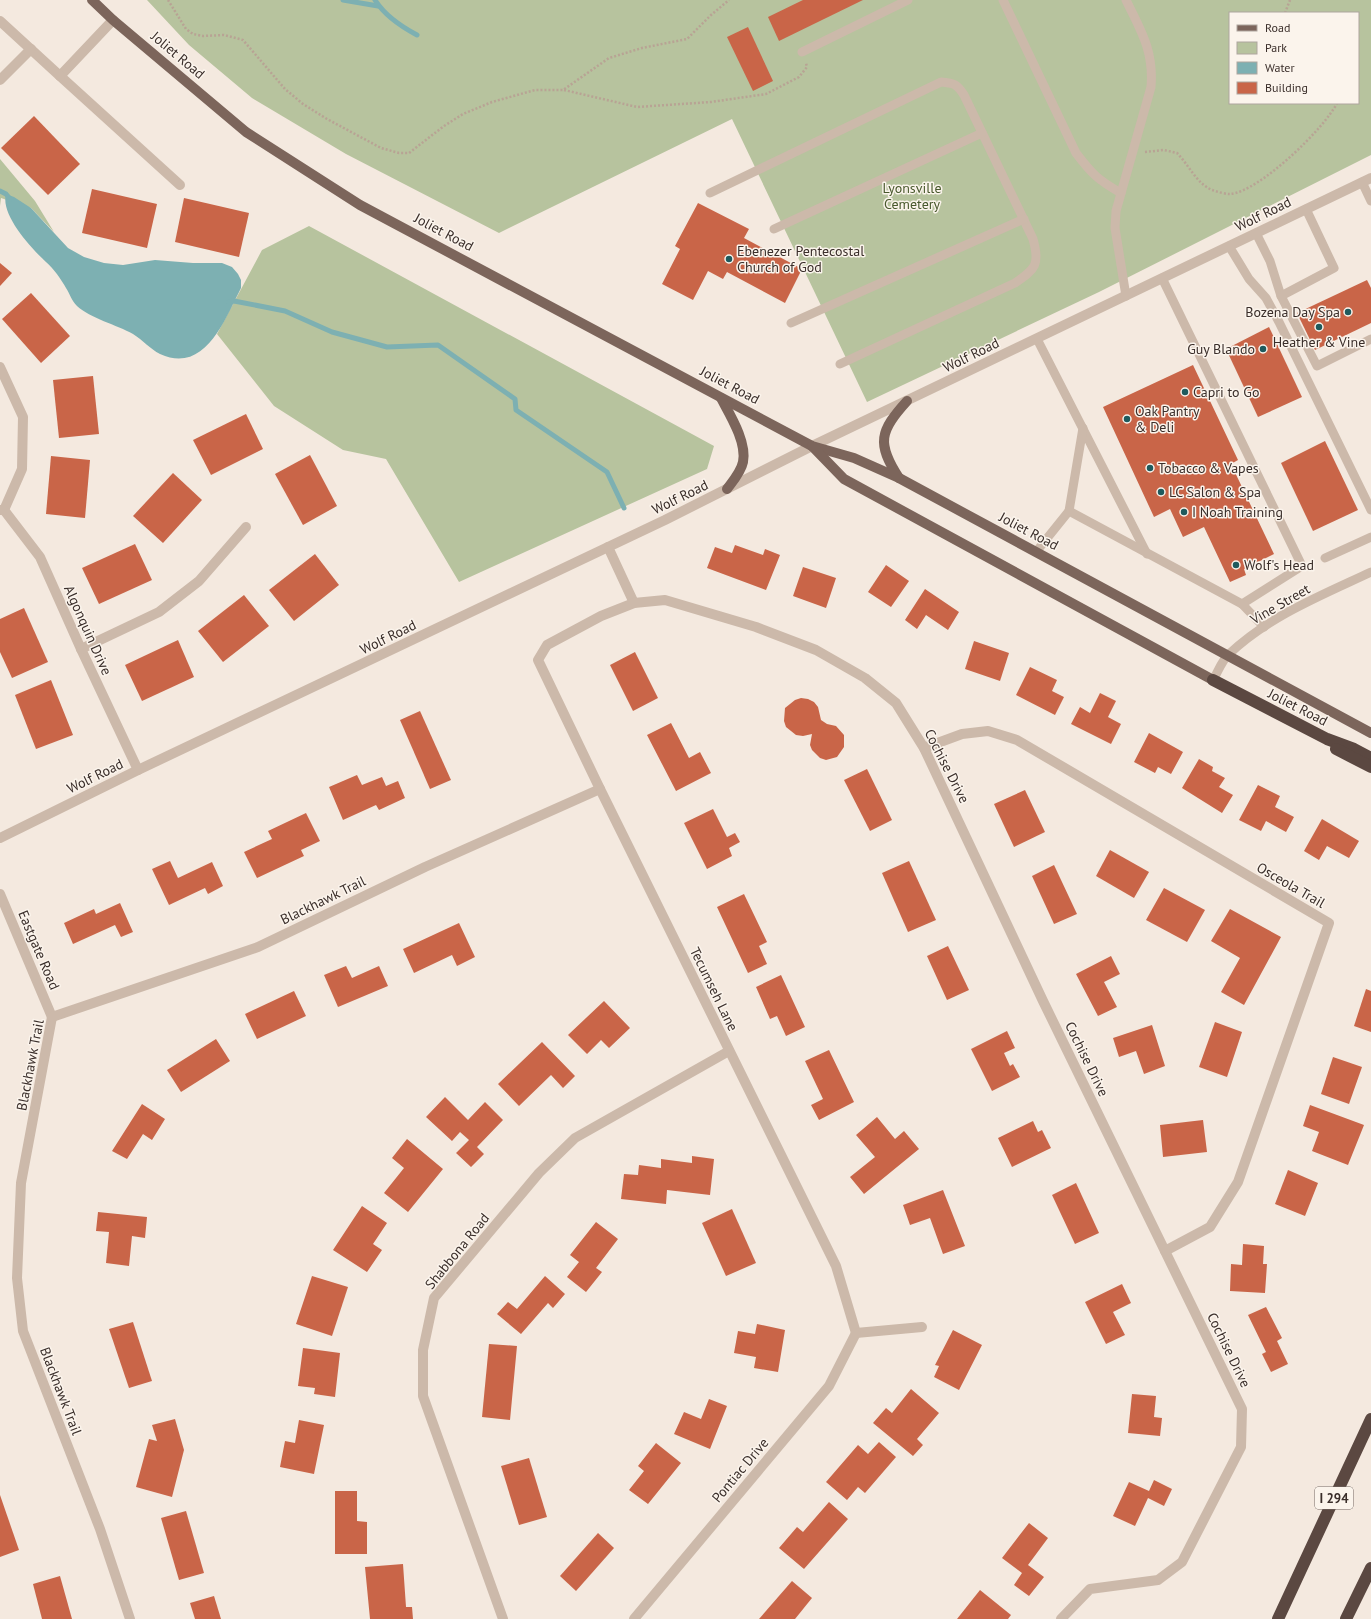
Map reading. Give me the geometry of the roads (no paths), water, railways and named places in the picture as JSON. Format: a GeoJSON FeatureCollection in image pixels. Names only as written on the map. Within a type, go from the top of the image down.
{"type":"FeatureCollection","features":[{"type":"Feature","properties":{"kind":"highway","name":"Joliet Road"},"geometry":{"type":"LineString","coordinates":[[1213,680],[1327,739],[1354,749],[1371,758]]}},
{"type":"Feature","properties":{"kind":"highway"},"geometry":{"type":"LineString","coordinates":[[1327,739],[1325,743],[1371,767]]}},
{"type":"Feature","properties":{"kind":"highway","name":"I 294"},"geometry":{"type":"LineString","coordinates":[[1278,1619],[1371,1419]]}},
{"type":"Feature","properties":{"kind":"highway"},"geometry":{"type":"LineString","coordinates":[[1346,1619],[1368,1573]]}},
{"type":"Feature","properties":{"kind":"main road","name":"Joliet Road"},"geometry":{"type":"LineString","coordinates":[[92,0],[113,20],[246,132],[360,205],[812,446],[854,458],[899,478],[1371,733]]}},
{"type":"Feature","properties":{"kind":"main road"},"geometry":{"type":"LineString","coordinates":[[721,398],[737,430],[742,447],[743,462],[737,475],[727,489]]}},
{"type":"Feature","properties":{"kind":"main road"},"geometry":{"type":"LineString","coordinates":[[899,478],[886,455],[884,438],[889,421],[907,401]]}},
{"type":"Feature","properties":{"kind":"main road","name":"Joliet Road"},"geometry":{"type":"LineString","coordinates":[[812,446],[844,479],[1213,680]]}},
{"type":"Feature","properties":{"kind":"street"},"geometry":{"type":"LineString","coordinates":[[0,20],[180,185]]}},
{"type":"Feature","properties":{"kind":"street"},"geometry":{"type":"LineString","coordinates":[[60,76],[113,20]]}},
{"type":"Feature","properties":{"kind":"street"},"geometry":{"type":"LineString","coordinates":[[0,80],[31,49]]}},
{"type":"Feature","properties":{"kind":"street","name":"Wolf Road"},"geometry":{"type":"LineString","coordinates":[[0,838],[138,770],[608,547],[812,446],[1366,180]]}},
{"type":"Feature","properties":{"kind":"street"},"geometry":{"type":"LineString","coordinates":[[0,367],[23,417],[22,469],[2,510]]}},
{"type":"Feature","properties":{"kind":"street","name":"Algonquin Drive"},"geometry":{"type":"LineString","coordinates":[[2,510],[40,557],[81,650],[138,770]]}},
{"type":"Feature","properties":{"kind":"street"},"geometry":{"type":"LineString","coordinates":[[81,650],[159,612],[199,581],[246,527]]}},
{"type":"Feature","properties":{"kind":"street"},"geometry":{"type":"LineString","coordinates":[[608,547],[634,603]]}},
{"type":"Feature","properties":{"kind":"street","name":"Cochise Drive"},"geometry":{"type":"LineString","coordinates":[[538,660],[547,645],[601,616],[634,603],[665,600],[756,627],[816,650],[866,678],[896,703],[924,748],[1043,1001],[1242,1409],[1241,1447],[1182,1562],[1158,1580],[1090,1589],[1061,1619]]}},
{"type":"Feature","properties":{"kind":"street","name":"Tecumseh Lane"},"geometry":{"type":"LineString","coordinates":[[538,660],[600,789],[836,1266],[856,1333]]}},
{"type":"Feature","properties":{"kind":"street","name":"Osceola Trail"},"geometry":{"type":"LineString","coordinates":[[924,748],[962,734],[988,731],[1017,740],[1329,923],[1238,1182],[1210,1227],[1165,1250]]}},
{"type":"Feature","properties":{"kind":"street","name":"Blackhawk Trail"},"geometry":{"type":"LineString","coordinates":[[130,1619],[100,1529],[23,1331],[17,1278],[21,1182],[52,1017],[258,947],[425,867],[600,789]]}},
{"type":"Feature","properties":{"kind":"street","name":"Eastgate Road"},"geometry":{"type":"LineString","coordinates":[[0,894],[52,1017]]}},
{"type":"Feature","properties":{"kind":"street","name":"Shabbona Road"},"geometry":{"type":"LineString","coordinates":[[503,1619],[422,1396],[423,1350],[434,1298],[539,1173],[575,1138],[729,1051]]}},
{"type":"Feature","properties":{"kind":"street"},"geometry":{"type":"LineString","coordinates":[[856,1333],[922,1327]]}},
{"type":"Feature","properties":{"kind":"street","name":"Pontiac Drive"},"geometry":{"type":"LineString","coordinates":[[634,1619],[829,1386],[856,1333]]}},
{"type":"Feature","properties":{"kind":"lane"},"geometry":{"type":"LineString","coordinates":[[802,52],[908,0]]}},
{"type":"Feature","properties":{"kind":"lane"},"geometry":{"type":"LineString","coordinates":[[1003,0],[1076,153],[1089,170],[1102,182],[1121,193]]}},
{"type":"Feature","properties":{"kind":"lane"},"geometry":{"type":"LineString","coordinates":[[1126,0],[1150,54],[1152,71],[1151,87],[1116,211],[1115,228],[1126,296]]}},
{"type":"Feature","properties":{"kind":"lane"},"geometry":{"type":"LineString","coordinates":[[710,193],[941,82],[951,83],[958,86],[1033,238],[1037,252],[1033,270],[1015,283],[840,364]]}},
{"type":"Feature","properties":{"kind":"lane"},"geometry":{"type":"LineString","coordinates":[[774,229],[982,133]]}},
{"type":"Feature","properties":{"kind":"lane"},"geometry":{"type":"LineString","coordinates":[[1366,180],[1371,201]]}},
{"type":"Feature","properties":{"kind":"lane"},"geometry":{"type":"LineString","coordinates":[[1281,296],[1334,268],[1306,209]]}},
{"type":"Feature","properties":{"kind":"lane"},"geometry":{"type":"LineString","coordinates":[[790,323],[1024,219]]}},
{"type":"Feature","properties":{"kind":"lane"},"geometry":{"type":"LineString","coordinates":[[1256,233],[1270,261],[1281,296],[1317,366],[1371,338]]}},
{"type":"Feature","properties":{"kind":"lane"},"geometry":{"type":"LineString","coordinates":[[1229,246],[1249,280],[1266,298],[1279,322],[1371,510]]}},
{"type":"Feature","properties":{"kind":"lane"},"geometry":{"type":"LineString","coordinates":[[1162,278],[1302,566],[1242,604]]}},
{"type":"Feature","properties":{"kind":"lane"},"geometry":{"type":"LineString","coordinates":[[1037,339],[1147,554]]}},
{"type":"Feature","properties":{"kind":"lane"},"geometry":{"type":"LineString","coordinates":[[1036,552],[1069,511],[1083,428]]}},
{"type":"Feature","properties":{"kind":"lane"},"geometry":{"type":"LineString","coordinates":[[1069,511],[1242,604],[1264,627]]}},
{"type":"Feature","properties":{"kind":"lane"},"geometry":{"type":"LineString","coordinates":[[1325,558],[1371,537]]}},
{"type":"Feature","properties":{"kind":"lane","name":"Vine Street"},"geometry":{"type":"LineString","coordinates":[[1228,655],[1264,627],[1298,607],[1371,572]]}},
{"type":"Feature","properties":{"kind":"lane"},"geometry":{"type":"LineString","coordinates":[[1213,680],[1228,655]]}},
{"type":"Feature","properties":{"kind":"water"},"geometry":{"type":"Polygon","coordinates":[[[6,194],[14,197],[31,208],[68,248],[84,257],[104,263],[123,265],[155,260],[193,263],[222,263],[232,267],[238,274],[241,280],[241,288],[220,328],[201,351],[189,357],[176,358],[160,354],[133,334],[96,318],[82,310],[73,302],[57,274],[18,231],[8,212],[5,202],[6,194]]]}},
{"type":"Feature","properties":{"kind":"waterway"},"geometry":{"type":"LineString","coordinates":[[343,0],[378,6]]}},
{"type":"Feature","properties":{"kind":"waterway"},"geometry":{"type":"LineString","coordinates":[[375,0],[383,11],[393,20],[417,35]]}},
{"type":"Feature","properties":{"kind":"waterway"},"geometry":{"type":"LineString","coordinates":[[0,191],[6,194],[10,199]]}},
{"type":"Feature","properties":{"kind":"waterway"},"geometry":{"type":"LineString","coordinates":[[229,302],[234,301],[285,311],[332,332],[387,347],[438,345],[515,399],[516,410],[607,472],[624,508]]}},
{"type":"Feature","properties":{"kind":"place","name":"Ebenezer Pentecostal Church of God"},"geometry":{"type":"Point","coordinates":[729,259]}},
{"type":"Feature","properties":{"kind":"place","name":"Bozena Day Spa"},"geometry":{"type":"Point","coordinates":[1348,312]}},
{"type":"Feature","properties":{"kind":"place","name":"Heather & Vine"},"geometry":{"type":"Point","coordinates":[1319,327]}},
{"type":"Feature","properties":{"kind":"place","name":"Guy Blando"},"geometry":{"type":"Point","coordinates":[1263,349]}},
{"type":"Feature","properties":{"kind":"place","name":"Capri to Go"},"geometry":{"type":"Point","coordinates":[1185,392]}},
{"type":"Feature","properties":{"kind":"place","name":"Oak Pantry & Deli"},"geometry":{"type":"Point","coordinates":[1127,419]}},
{"type":"Feature","properties":{"kind":"place","name":"Tobacco & Vapes"},"geometry":{"type":"Point","coordinates":[1150,468]}},
{"type":"Feature","properties":{"kind":"place","name":"LC Salon & Spa"},"geometry":{"type":"Point","coordinates":[1161,492]}},
{"type":"Feature","properties":{"kind":"place","name":"I Noah Training"},"geometry":{"type":"Point","coordinates":[1184,512]}},
{"type":"Feature","properties":{"kind":"place","name":"Wolf's Head"},"geometry":{"type":"Point","coordinates":[1236,565]}},
{"type":"Feature","properties":{"kind":"park label","name":"Lyonsville Cemetery"},"geometry":{"type":"Point","coordinates":[912,196]}}]}
